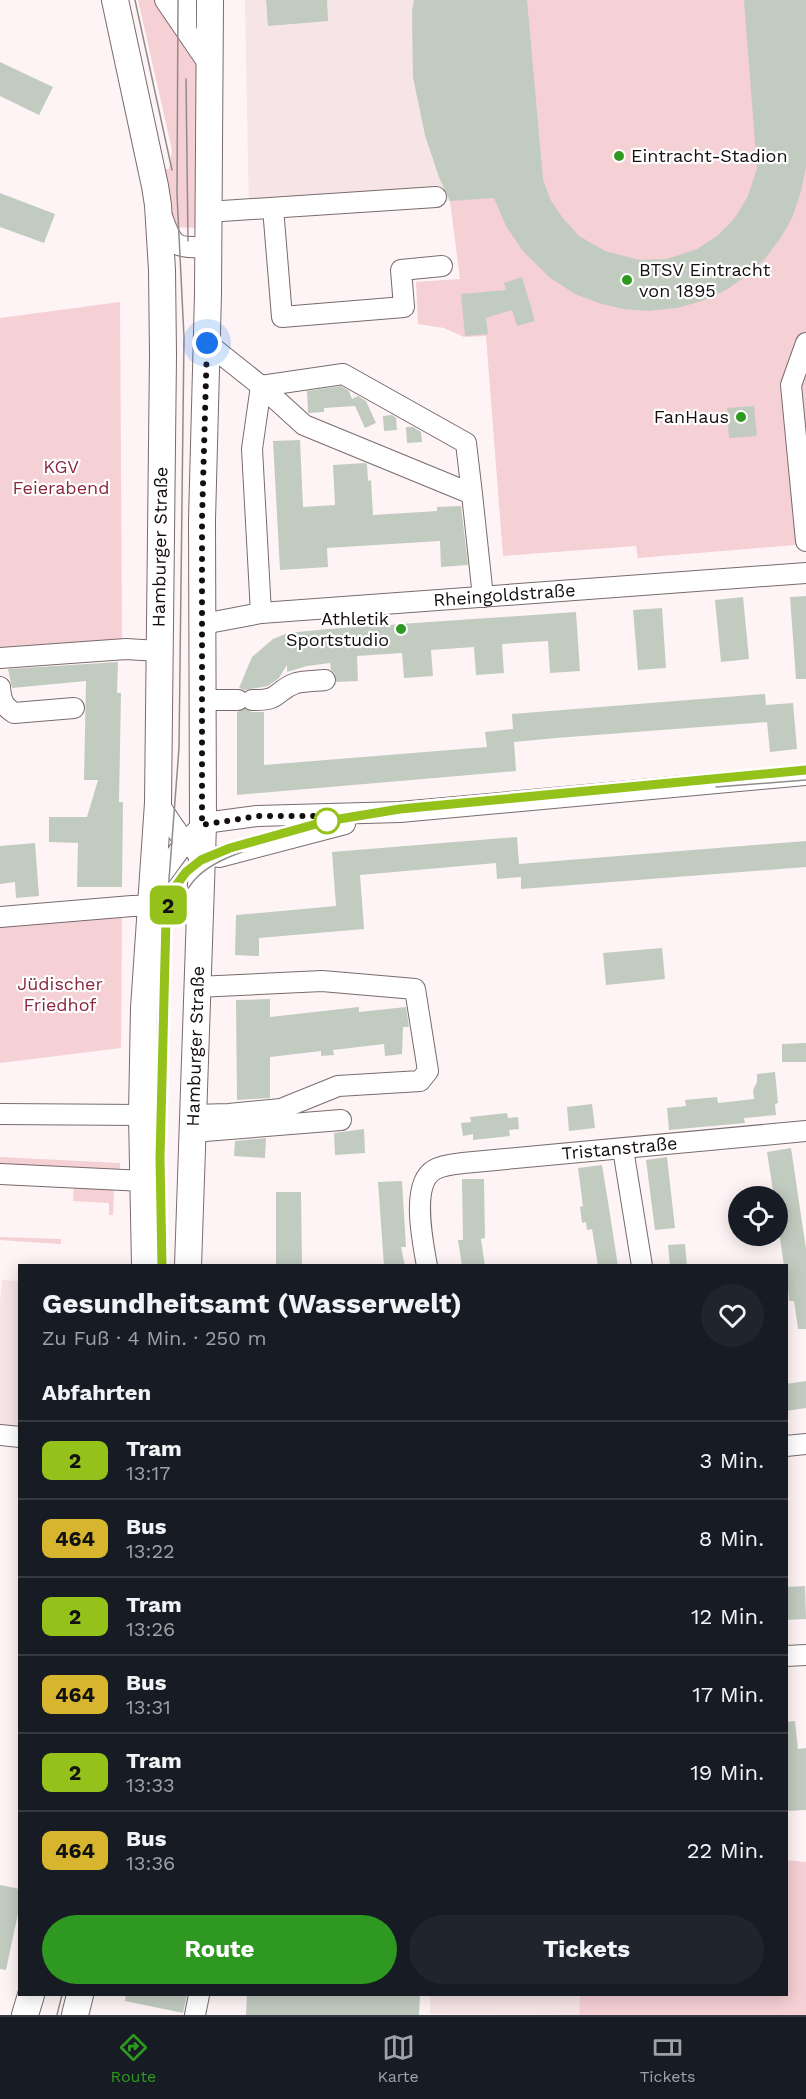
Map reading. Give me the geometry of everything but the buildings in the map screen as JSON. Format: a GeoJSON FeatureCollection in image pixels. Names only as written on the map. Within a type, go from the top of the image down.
{"type":"FeatureCollection","features":[{"type":"Feature","properties":{"kind":"main road","name":"Hamburger Straße"},"geometry":{"type":"LineString","coordinates":[[115,0],[158,205],[162,270],[158,803],[144,1008],[142,1115],[145,1264]]}},
{"type":"Feature","properties":{"kind":"main road","name":"Hamburger Straße"},"geometry":{"type":"LineString","coordinates":[[188,1264],[199,922],[196,840],[202,700],[202,508],[207,343],[210,0]]}},
{"type":"Feature","properties":{"kind":"main road"},"geometry":{"type":"LineString","coordinates":[[25,2015],[31,1996]]}},
{"type":"Feature","properties":{"kind":"main road"},"geometry":{"type":"LineString","coordinates":[[75,2015],[80,1996]]}},
{"type":"Feature","properties":{"kind":"street"},"geometry":{"type":"LineString","coordinates":[[165,0],[210,66]]}},
{"type":"Feature","properties":{"kind":"street"},"geometry":{"type":"LineString","coordinates":[[186,0],[186,30]]}},
{"type":"Feature","properties":{"kind":"street"},"geometry":{"type":"LineString","coordinates":[[207,212],[436,197]]}},
{"type":"Feature","properties":{"kind":"street","name":"Hamburger Straße"},"geometry":{"type":"LineString","coordinates":[[158,205],[170,238],[181,247],[207,247]]}},
{"type":"Feature","properties":{"kind":"street"},"geometry":{"type":"LineString","coordinates":[[273,208],[282,317],[404,307],[400,270],[442,266]]}},
{"type":"Feature","properties":{"kind":"street"},"geometry":{"type":"LineString","coordinates":[[207,343],[261,386],[304,425],[472,494]]}},
{"type":"Feature","properties":{"kind":"street"},"geometry":{"type":"LineString","coordinates":[[806,344],[791,385],[806,541]]}},
{"type":"Feature","properties":{"kind":"street"},"geometry":{"type":"LineString","coordinates":[[261,386],[344,375],[466,443],[483,597]]}},
{"type":"Feature","properties":{"kind":"street"},"geometry":{"type":"LineString","coordinates":[[261,386],[252,449],[261,613]]}},
{"type":"Feature","properties":{"kind":"street","name":"Rheingoldstraße"},"geometry":{"type":"LineString","coordinates":[[202,624],[261,613],[806,573]]}},
{"type":"Feature","properties":{"kind":"street"},"geometry":{"type":"LineString","coordinates":[[0,658],[115,649],[159,651]]}},
{"type":"Feature","properties":{"kind":"street"},"geometry":{"type":"LineString","coordinates":[[202,700],[269,700],[298,683],[325,680]]}},
{"type":"Feature","properties":{"kind":"street"},"geometry":{"type":"LineString","coordinates":[[0,687],[1,700],[6,708],[14,713],[74,708]]}},
{"type":"Feature","properties":{"kind":"street"},"geometry":{"type":"LineString","coordinates":[[158,803],[196,840],[219,857],[297,826],[400,812],[806,775]]}},
{"type":"Feature","properties":{"kind":"street"},"geometry":{"type":"LineString","coordinates":[[151,896],[196,840],[257,816],[297,826]]}},
{"type":"Feature","properties":{"kind":"street"},"geometry":{"type":"LineString","coordinates":[[0,917],[151,896],[179,905],[199,922]]}},
{"type":"Feature","properties":{"kind":"street"},"geometry":{"type":"LineString","coordinates":[[192,1123],[229,1114],[281,1109],[338,1086],[420,1080],[428,1071],[415,989],[322,981],[197,987]]}},
{"type":"Feature","properties":{"kind":"street"},"geometry":{"type":"LineString","coordinates":[[0,1114],[142,1115]]}},
{"type":"Feature","properties":{"kind":"street"},"geometry":{"type":"LineString","coordinates":[[192,1123],[341,1120]]}},
{"type":"Feature","properties":{"kind":"street","name":"Tristanstraße"},"geometry":{"type":"LineString","coordinates":[[427,1264],[420,1214],[421,1191],[425,1180],[434,1170],[463,1163],[806,1131]]}},
{"type":"Feature","properties":{"kind":"street"},"geometry":{"type":"LineString","coordinates":[[622,1149],[642,1264]]}},
{"type":"Feature","properties":{"kind":"street"},"geometry":{"type":"LineString","coordinates":[[0,1174],[144,1181]]}},
{"type":"Feature","properties":{"kind":"street"},"geometry":{"type":"LineString","coordinates":[[0,1435],[18,1437]]}},
{"type":"Feature","properties":{"kind":"street"},"geometry":{"type":"LineString","coordinates":[[788,1446],[806,1444]]}},
{"type":"Feature","properties":{"kind":"street"},"geometry":{"type":"LineString","coordinates":[[788,1656],[806,1655]]}},
{"type":"Feature","properties":{"kind":"street"},"geometry":{"type":"LineString","coordinates":[[195,2015],[199,1996]]}},
{"type":"Feature","properties":{"kind":"shaded area"},"geometry":{"type":"Polygon","coordinates":[[[245,0],[414,0],[412,11],[413,77],[425,135],[450,201],[249,216],[245,0]]]}},
{"type":"Feature","properties":{"kind":"shaded area"},"geometry":{"type":"Polygon","coordinates":[[[2,1280],[18,1281],[18,1428],[0,1426],[2,1280]]]}},
{"type":"Feature","properties":{"kind":"shaded area"},"geometry":{"type":"Polygon","coordinates":[[[430,1996],[580,1996],[579,2015],[430,2014],[430,1996]]]}},
{"type":"Feature","properties":{"kind":"green space"},"geometry":{"type":"Polygon","coordinates":[[[138,0],[156,0],[200,66],[198,228],[173,227],[165,169],[169,169],[172,150],[138,0]]]}},
{"type":"Feature","properties":{"kind":"green space","name":"BTSV Eintracht von 1895"},"geometry":{"type":"Polygon","coordinates":[[[414,0],[806,0],[806,544],[638,558],[636,546],[503,556],[486,336],[464,337],[444,328],[418,324],[416,282],[460,279],[450,201],[425,135],[413,77],[412,11],[414,0]]]}},
{"type":"Feature","properties":{"kind":"green space","name":"KGV Feierabend"},"geometry":{"type":"Polygon","coordinates":[[[120,302],[122,645],[0,652],[0,318],[120,302]]]}},
{"type":"Feature","properties":{"kind":"green space","name":"Jüdischer Friedhof"},"geometry":{"type":"Polygon","coordinates":[[[122,912],[121,1048],[0,1063],[0,923],[122,912]]]}},
{"type":"Feature","properties":{"kind":"green space"},"geometry":{"type":"Polygon","coordinates":[[[0,1157],[120,1163],[120,1173],[0,1167],[0,1157]]]}},
{"type":"Feature","properties":{"kind":"green space"},"geometry":{"type":"Polygon","coordinates":[[[74,1185],[114,1187],[113,1215],[109,1215],[109,1203],[73,1201],[74,1185]]]}},
{"type":"Feature","properties":{"kind":"green space"},"geometry":{"type":"Polygon","coordinates":[[[0,1237],[61,1239],[61,1244],[0,1240],[0,1237]]]}},
{"type":"Feature","properties":{"kind":"green space"},"geometry":{"type":"Polygon","coordinates":[[[788,1860],[806,1862],[806,2015],[579,2015],[580,1996],[788,1996],[788,1860]]]}},
{"type":"Feature","properties":{"kind":"tram line"},"geometry":{"type":"LineString","coordinates":[[135,0],[172,170]]}},
{"type":"Feature","properties":{"kind":"tram line"},"geometry":{"type":"LineString","coordinates":[[162,1264],[160,1178],[166,919],[179,748],[184,337],[177,195],[178,0]]}},
{"type":"Feature","properties":{"kind":"tram line"},"geometry":{"type":"LineString","coordinates":[[186,79],[188,241]]}},
{"type":"Feature","properties":{"kind":"tram line"},"geometry":{"type":"LineString","coordinates":[[170,898],[186,872],[212,854],[327,821],[400,809],[806,770]]}},
{"type":"Feature","properties":{"kind":"tram line","name":"2"},"geometry":{"type":"LineString","coordinates":[[162,1264],[160,1158],[166,919],[172,891],[186,872],[201,860],[230,848],[327,821],[400,809],[806,770]]}},
{"type":"Feature","properties":{"kind":"tram line"},"geometry":{"type":"LineString","coordinates":[[716,787],[806,780]]}},
{"type":"Feature","properties":{"kind":"tram line"},"geometry":{"type":"LineString","coordinates":[[174,924],[189,886],[216,863],[242,852]]}},
{"type":"Feature","properties":{"kind":"tram line"},"geometry":{"type":"LineString","coordinates":[[57,2015],[62,1996]]}},
{"type":"Feature","properties":{"kind":"place","name":"Eintracht-Stadion"},"geometry":{"type":"Point","coordinates":[619,156]}},
{"type":"Feature","properties":{"kind":"place","name":"BTSV Eintracht von 1895"},"geometry":{"type":"Point","coordinates":[627,280]}},
{"type":"Feature","properties":{"kind":"place","name":"FanHaus"},"geometry":{"type":"Point","coordinates":[741,417]}},
{"type":"Feature","properties":{"kind":"place","name":"Athletik Sportstudio"},"geometry":{"type":"Point","coordinates":[401,629]}},
{"type":"Feature","properties":{"kind":"route"},"geometry":{"type":"LineString","coordinates":[[207,343],[202,519],[202,825],[257,816],[321,816],[327,821]]}}]}
